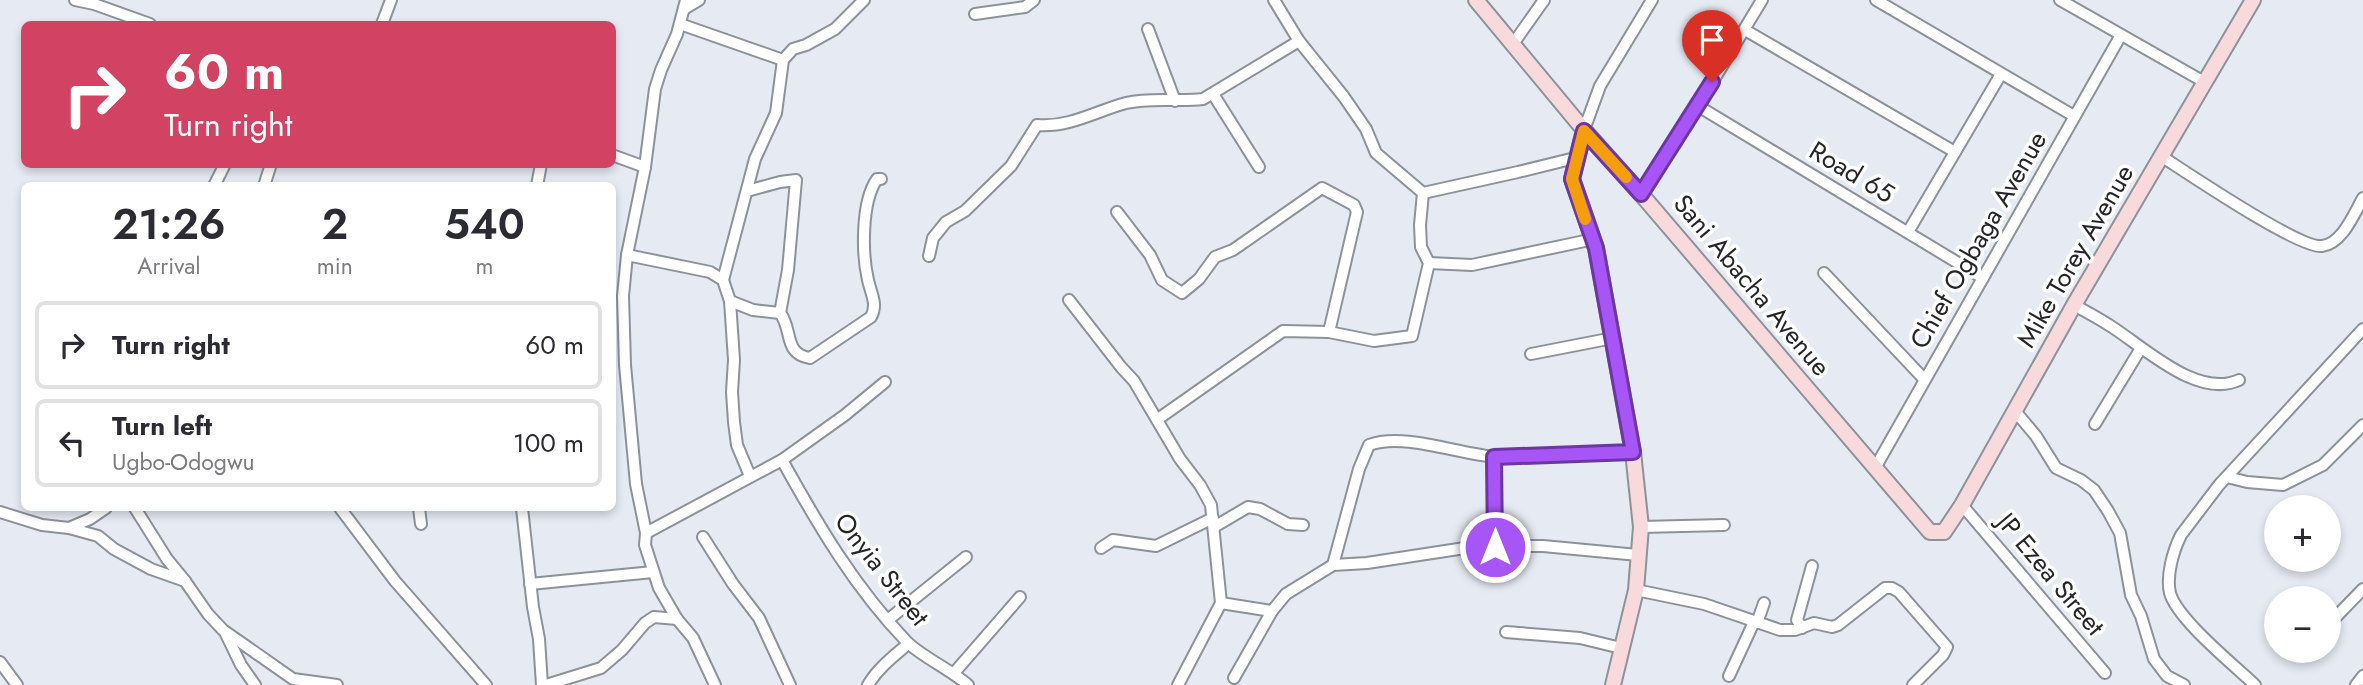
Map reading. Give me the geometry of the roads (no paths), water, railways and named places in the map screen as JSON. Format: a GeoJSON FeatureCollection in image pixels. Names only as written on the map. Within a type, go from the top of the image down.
{"type":"FeatureCollection","features":[{"type":"Feature","properties":{"kind":"street"},"geometry":{"type":"LineString","coordinates":[[75,0],[142,21]]}},
{"type":"Feature","properties":{"kind":"street"},"geometry":{"type":"LineString","coordinates":[[383,21],[391,0]]}},
{"type":"Feature","properties":{"kind":"street"},"geometry":{"type":"LineString","coordinates":[[699,0],[685,5],[656,89],[645,166],[627,255],[623,296],[625,365],[636,484],[646,533],[645,544],[659,588],[677,619],[693,638],[715,685]]}},
{"type":"Feature","properties":{"kind":"street"},"geometry":{"type":"LineString","coordinates":[[750,476],[737,446],[732,392],[734,360],[730,301],[723,280],[755,159],[776,113],[783,61],[793,48],[806,46],[835,29],[864,0]]}},
{"type":"Feature","properties":{"kind":"street"},"geometry":{"type":"LineString","coordinates":[[975,14],[1025,7],[1034,0]]}},
{"type":"Feature","properties":{"kind":"street"},"geometry":{"type":"LineString","coordinates":[[1274,0],[1299,41],[1366,129],[1376,153],[1423,193]]}},
{"type":"Feature","properties":{"kind":"street","name":"Sani Abacha Avenue"},"geometry":{"type":"LineString","coordinates":[[1476,0],[1584,131],[1930,532],[1938,534]]}},
{"type":"Feature","properties":{"kind":"street"},"geometry":{"type":"LineString","coordinates":[[1513,44],[1544,0]]}},
{"type":"Feature","properties":{"kind":"street"},"geometry":{"type":"LineString","coordinates":[[1613,685],[1636,590],[1641,527],[1633,452],[1594,239],[1572,173],[1600,86],[1652,0]]}},
{"type":"Feature","properties":{"kind":"street"},"geometry":{"type":"LineString","coordinates":[[1641,194],[1762,0]]}},
{"type":"Feature","properties":{"kind":"street"},"geometry":{"type":"LineString","coordinates":[[1875,0],[2074,116]]}},
{"type":"Feature","properties":{"kind":"street"},"geometry":{"type":"LineString","coordinates":[[2060,0],[2206,83]]}},
{"type":"Feature","properties":{"kind":"street","name":"Mike Torey Avenue"},"geometry":{"type":"LineString","coordinates":[[1938,534],[1944,532],[1962,505],[2074,305],[2206,83],[2250,1]]}},
{"type":"Feature","properties":{"kind":"street"},"geometry":{"type":"LineString","coordinates":[[680,24],[783,61]]}},
{"type":"Feature","properties":{"kind":"street"},"geometry":{"type":"LineString","coordinates":[[1148,30],[1175,101]]}},
{"type":"Feature","properties":{"kind":"street"},"geometry":{"type":"LineString","coordinates":[[1745,30],[1955,152]]}},
{"type":"Feature","properties":{"kind":"street","name":"Chief Ogbaga Avenue"},"geometry":{"type":"LineString","coordinates":[[1875,468],[2121,36]]}},
{"type":"Feature","properties":{"kind":"street"},"geometry":{"type":"LineString","coordinates":[[929,256],[933,238],[939,230],[946,222],[965,211],[1011,166],[1037,125],[1055,127],[1128,102],[1203,99],[1299,41]]}},
{"type":"Feature","properties":{"kind":"street"},"geometry":{"type":"LineString","coordinates":[[1908,232],[2001,74]]}},
{"type":"Feature","properties":{"kind":"street"},"geometry":{"type":"LineString","coordinates":[[1213,94],[1259,167]]}},
{"type":"Feature","properties":{"kind":"street","name":"Road 65"},"geometry":{"type":"LineString","coordinates":[[1698,106],[1983,278]]}},
{"type":"Feature","properties":{"kind":"street"},"geometry":{"type":"LineString","coordinates":[[616,156],[645,166]]}},
{"type":"Feature","properties":{"kind":"street"},"geometry":{"type":"LineString","coordinates":[[2161,156],[2265,222],[2313,245],[2322,246],[2338,238],[2363,198]]}},
{"type":"Feature","properties":{"kind":"street"},"geometry":{"type":"LineString","coordinates":[[1423,193],[1579,157]]}},
{"type":"Feature","properties":{"kind":"street"},"geometry":{"type":"LineString","coordinates":[[730,301],[753,310],[780,313],[785,318],[792,348],[802,357],[810,358],[871,317],[875,306],[868,278],[864,231],[867,206],[874,183],[881,179]]}},
{"type":"Feature","properties":{"kind":"street"},"geometry":{"type":"LineString","coordinates":[[747,191],[796,180],[788,270],[780,313]]}},
{"type":"Feature","properties":{"kind":"street"},"geometry":{"type":"LineString","coordinates":[[1117,212],[1150,255],[1163,280],[1182,293],[1199,279],[1215,257],[1233,250],[1322,188],[1354,205],[1357,212],[1329,332]]}},
{"type":"Feature","properties":{"kind":"street"},"geometry":{"type":"LineString","coordinates":[[1158,419],[1283,331],[1329,332],[1374,341],[1412,336],[1429,263],[1420,247],[1423,193]]}},
{"type":"Feature","properties":{"kind":"street"},"geometry":{"type":"LineString","coordinates":[[1429,263],[1472,265],[1594,239]]}},
{"type":"Feature","properties":{"kind":"street"},"geometry":{"type":"LineString","coordinates":[[627,255],[710,272],[723,280]]}},
{"type":"Feature","properties":{"kind":"street"},"geometry":{"type":"LineString","coordinates":[[1824,273],[1924,379]]}},
{"type":"Feature","properties":{"kind":"street"},"geometry":{"type":"LineString","coordinates":[[1069,300],[1134,382],[1211,505],[1221,603],[1178,685]]}},
{"type":"Feature","properties":{"kind":"street"},"geometry":{"type":"LineString","coordinates":[[2074,305],[2185,374],[2228,385],[2239,380]]}},
{"type":"Feature","properties":{"kind":"street"},"geometry":{"type":"LineString","coordinates":[[2255,685],[2186,618],[2170,595],[2169,580],[2176,544],[2227,477],[2363,329]]}},
{"type":"Feature","properties":{"kind":"street"},"geometry":{"type":"LineString","coordinates":[[1531,354],[1613,338]]}},
{"type":"Feature","properties":{"kind":"street"},"geometry":{"type":"LineString","coordinates":[[2095,424],[2141,348]]}},
{"type":"Feature","properties":{"kind":"street"},"geometry":{"type":"LineString","coordinates":[[616,364],[625,365]]}},
{"type":"Feature","properties":{"kind":"street"},"geometry":{"type":"LineString","coordinates":[[646,533],[782,460],[886,382]]}},
{"type":"Feature","properties":{"kind":"street"},"geometry":{"type":"LineString","coordinates":[[2015,411],[2036,436],[2056,468],[2081,480],[2094,490],[2108,511],[2120,533],[2131,595],[2141,616],[2154,659],[2167,676],[2184,685]]}},
{"type":"Feature","properties":{"kind":"street"},"geometry":{"type":"LineString","coordinates":[[2227,477],[2247,482],[2283,485],[2323,465],[2363,425]]}},
{"type":"Feature","properties":{"kind":"street"},"geometry":{"type":"LineString","coordinates":[[1333,565],[1359,469],[1369,445],[1380,441],[1415,443],[1494,457],[1633,452]]}},
{"type":"Feature","properties":{"kind":"street"},"geometry":{"type":"LineString","coordinates":[[1494,457],[1495,547]]}},
{"type":"Feature","properties":{"kind":"street","name":"Onyia Street"},"geometry":{"type":"LineString","coordinates":[[782,460],[831,547],[868,597],[908,644],[968,685]]}},
{"type":"Feature","properties":{"kind":"street","name":"JP Ezea Street"},"geometry":{"type":"LineString","coordinates":[[1962,505],[2105,673]]}},
{"type":"Feature","properties":{"kind":"street"},"geometry":{"type":"LineString","coordinates":[[1101,548],[1113,540],[1156,546],[1248,507],[1260,509],[1288,524],[1303,524]]}},
{"type":"Feature","properties":{"kind":"street"},"geometry":{"type":"LineString","coordinates":[[69,528],[102,511]]}},
{"type":"Feature","properties":{"kind":"street"},"geometry":{"type":"LineString","coordinates":[[137,511],[167,559],[223,630],[293,679],[337,685]]}},
{"type":"Feature","properties":{"kind":"street"},"geometry":{"type":"LineString","coordinates":[[342,511],[395,581],[486,685]]}},
{"type":"Feature","properties":{"kind":"street"},"geometry":{"type":"LineString","coordinates":[[419,511],[421,524]]}},
{"type":"Feature","properties":{"kind":"street"},"geometry":{"type":"LineString","coordinates":[[523,511],[544,685],[601,668],[654,617],[677,619]]}},
{"type":"Feature","properties":{"kind":"street"},"geometry":{"type":"LineString","coordinates":[[0,512],[41,525],[69,528],[98,537],[151,569],[184,581]]}},
{"type":"Feature","properties":{"kind":"street"},"geometry":{"type":"LineString","coordinates":[[1641,527],[1724,525]]}},
{"type":"Feature","properties":{"kind":"street"},"geometry":{"type":"LineString","coordinates":[[703,537],[759,618],[790,685]]}},
{"type":"Feature","properties":{"kind":"street"},"geometry":{"type":"LineString","coordinates":[[1234,678],[1272,611],[1286,594],[1333,565],[1367,563],[1478,546],[1543,546],[1638,555]]}},
{"type":"Feature","properties":{"kind":"street"},"geometry":{"type":"LineString","coordinates":[[889,619],[966,557]]}},
{"type":"Feature","properties":{"kind":"street"},"geometry":{"type":"LineString","coordinates":[[1802,628],[1797,620],[1812,566]]}},
{"type":"Feature","properties":{"kind":"street"},"geometry":{"type":"LineString","coordinates":[[530,584],[653,572]]}},
{"type":"Feature","properties":{"kind":"street"},"geometry":{"type":"LineString","coordinates":[[1636,590],[1704,604],[1780,630],[1802,628],[1814,623],[1832,628],[1885,589],[1892,588],[1899,592],[1947,647],[1943,655],[1913,685]]}},
{"type":"Feature","properties":{"kind":"street"},"geometry":{"type":"LineString","coordinates":[[2341,612],[2363,589]]}},
{"type":"Feature","properties":{"kind":"street"},"geometry":{"type":"LineString","coordinates":[[954,673],[1020,597]]}},
{"type":"Feature","properties":{"kind":"street"},"geometry":{"type":"LineString","coordinates":[[1221,603],[1272,611]]}},
{"type":"Feature","properties":{"kind":"street"},"geometry":{"type":"LineString","coordinates":[[1729,676],[1764,603]]}},
{"type":"Feature","properties":{"kind":"street"},"geometry":{"type":"LineString","coordinates":[[223,630],[255,685]]}},
{"type":"Feature","properties":{"kind":"street"},"geometry":{"type":"LineString","coordinates":[[1506,632],[1580,638],[1621,648]]}},
{"type":"Feature","properties":{"kind":"street"},"geometry":{"type":"LineString","coordinates":[[869,685],[873,676],[908,644]]}},
{"type":"Feature","properties":{"kind":"street"},"geometry":{"type":"LineString","coordinates":[[242,665],[249,648]]}},
{"type":"Feature","properties":{"kind":"street"},"geometry":{"type":"LineString","coordinates":[[0,662],[17,685]]}},
{"type":"Feature","properties":{"kind":"street"},"geometry":{"type":"LineString","coordinates":[[2356,685],[2363,676]]}}]}
